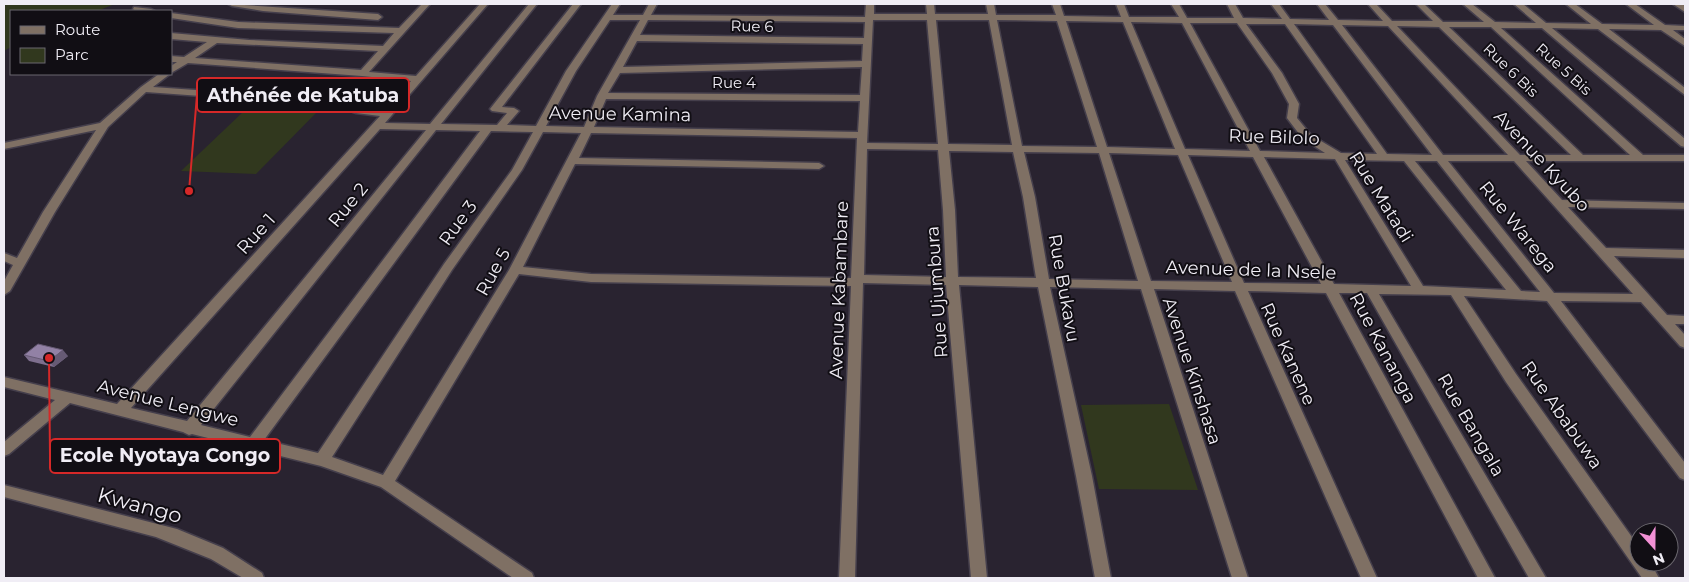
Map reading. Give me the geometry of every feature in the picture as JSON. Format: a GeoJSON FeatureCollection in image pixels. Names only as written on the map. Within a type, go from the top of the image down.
{"type":"FeatureCollection","features":[{"type":"Feature","properties":{"kind":"street"},"geometry":{"type":"LineString","coordinates":[[232,4],[378,17]]}},
{"type":"Feature","properties":{"kind":"street"},"geometry":{"type":"LineString","coordinates":[[363,73],[426,4]]}},
{"type":"Feature","properties":{"kind":"street","name":"Rue 1"},"geometry":{"type":"LineString","coordinates":[[120,411],[484,4]]}},
{"type":"Feature","properties":{"kind":"street","name":"Rue 2"},"geometry":{"type":"LineString","coordinates":[[189,429],[533,4]]}},
{"type":"Feature","properties":{"kind":"street"},"geometry":{"type":"LineString","coordinates":[[254,443],[493,129],[514,111],[495,109],[577,4]]}},
{"type":"Feature","properties":{"kind":"street","name":"Rue 3"},"geometry":{"type":"LineString","coordinates":[[322,460],[448,267],[517,170],[571,71],[616,4]]}},
{"type":"Feature","properties":{"kind":"street","name":"Rue 5"},"geometry":{"type":"LineString","coordinates":[[386,483],[515,270],[588,130],[602,96],[636,38],[653,4]]}},
{"type":"Feature","properties":{"kind":"street","name":"Rue Ujumbura"},"geometry":{"type":"LineString","coordinates":[[930,4],[949,210],[952,281],[979,578]]}},
{"type":"Feature","properties":{"kind":"street","name":"Avenue Kinshasa"},"geometry":{"type":"LineString","coordinates":[[1056,4],[1240,578]]}},
{"type":"Feature","properties":{"kind":"street","name":"Rue Kanene"},"geometry":{"type":"LineString","coordinates":[[1120,4],[1240,287],[1368,578]]}},
{"type":"Feature","properties":{"kind":"street","name":"Rue Kananga"},"geometry":{"type":"LineString","coordinates":[[1175,4],[1203,51],[1256,154],[1487,578]]}},
{"type":"Feature","properties":{"kind":"street","name":"Rue Matadi"},"geometry":{"type":"LineString","coordinates":[[1231,4],[1240,21],[1280,78],[1294,104],[1292,118],[1303,133],[1338,156],[1420,291]]}},
{"type":"Feature","properties":{"kind":"street"},"geometry":{"type":"LineString","coordinates":[[1275,4],[1384,157]]}},
{"type":"Feature","properties":{"kind":"street","name":"Rue Warega"},"geometry":{"type":"LineString","coordinates":[[1321,4],[1440,158],[1551,296],[1685,474]]}},
{"type":"Feature","properties":{"kind":"street","name":"Avenue Kyubo"},"geometry":{"type":"LineString","coordinates":[[1372,4],[1559,203],[1601,252],[1685,342]]}},
{"type":"Feature","properties":{"kind":"street","name":"Rue 6 Bis"},"geometry":{"type":"LineString","coordinates":[[1420,4],[1443,24],[1580,158]]}},
{"type":"Feature","properties":{"kind":"street","name":"Rue 5 Bis"},"geometry":{"type":"LineString","coordinates":[[1467,4],[1494,26],[1640,158]]}},
{"type":"Feature","properties":{"kind":"street"},"geometry":{"type":"LineString","coordinates":[[1518,4],[1685,144]]}},
{"type":"Feature","properties":{"kind":"street"},"geometry":{"type":"LineString","coordinates":[[1570,4],[1685,92]]}},
{"type":"Feature","properties":{"kind":"street"},"geometry":{"type":"LineString","coordinates":[[1630,4],[1685,44]]}},
{"type":"Feature","properties":{"kind":"street"},"geometry":{"type":"LineString","coordinates":[[1677,4],[1685,10]]}},
{"type":"Feature","properties":{"kind":"street"},"geometry":{"type":"LineString","coordinates":[[172,69],[267,6]]}},
{"type":"Feature","properties":{"kind":"street"},"geometry":{"type":"LineString","coordinates":[[137,9],[144,10]]}},
{"type":"Feature","properties":{"kind":"street"},"geometry":{"type":"LineString","coordinates":[[607,17],[869,14],[931,17],[991,10],[1061,18],[1685,28]]}},
{"type":"Feature","properties":{"kind":"street","name":"Rue Bukavu"},"geometry":{"type":"LineString","coordinates":[[991,10],[1031,205],[1043,282],[1084,476],[1103,578]]}},
{"type":"Feature","properties":{"kind":"street","name":"Avenue Kabambare"},"geometry":{"type":"LineString","coordinates":[[847,578],[862,140],[869,14]]}},
{"type":"Feature","properties":{"kind":"street"},"geometry":{"type":"LineString","coordinates":[[172,15],[238,25],[400,31]]}},
{"type":"Feature","properties":{"kind":"street"},"geometry":{"type":"LineString","coordinates":[[172,36],[384,49]]}},
{"type":"Feature","properties":{"kind":"street","name":"Rue 6"},"geometry":{"type":"LineString","coordinates":[[636,38],[869,41]]}},
{"type":"Feature","properties":{"kind":"street"},"geometry":{"type":"LineString","coordinates":[[172,58],[363,73],[418,80]]}},
{"type":"Feature","properties":{"kind":"street"},"geometry":{"type":"LineString","coordinates":[[616,70],[867,64]]}},
{"type":"Feature","properties":{"kind":"street"},"geometry":{"type":"LineString","coordinates":[[4,291],[49,212],[104,125],[144,89],[165,75]]}},
{"type":"Feature","properties":{"kind":"street"},"geometry":{"type":"LineString","coordinates":[[144,89],[339,102],[356,110],[387,114]]}},
{"type":"Feature","properties":{"kind":"street","name":"Rue 4"},"geometry":{"type":"LineString","coordinates":[[602,96],[865,98]]}},
{"type":"Feature","properties":{"kind":"street"},"geometry":{"type":"LineString","coordinates":[[4,146],[64,135],[104,125]]}},
{"type":"Feature","properties":{"kind":"street","name":"Avenue Kamina"},"geometry":{"type":"LineString","coordinates":[[376,126],[588,130],[862,140]]}},
{"type":"Feature","properties":{"kind":"street","name":"Rue Bilolo"},"geometry":{"type":"LineString","coordinates":[[862,140],[943,147],[1407,158],[1685,158]]}},
{"type":"Feature","properties":{"kind":"street"},"geometry":{"type":"LineString","coordinates":[[1407,158],[1517,295]]}},
{"type":"Feature","properties":{"kind":"street"},"geometry":{"type":"LineString","coordinates":[[571,161],[819,166]]}},
{"type":"Feature","properties":{"kind":"street"},"geometry":{"type":"LineString","coordinates":[[1559,203],[1685,206]]}},
{"type":"Feature","properties":{"kind":"street"},"geometry":{"type":"LineString","coordinates":[[1601,252],[1685,254]]}},
{"type":"Feature","properties":{"kind":"street"},"geometry":{"type":"LineString","coordinates":[[4,257],[20,264]]}},
{"type":"Feature","properties":{"kind":"street","name":"Avenue de la Nsele"},"geometry":{"type":"LineString","coordinates":[[515,270],[591,278],[1043,282],[1455,291],[1517,295],[1644,298]]}},
{"type":"Feature","properties":{"kind":"street","name":"Rue Bangala"},"geometry":{"type":"LineString","coordinates":[[1371,290],[1538,578]]}},
{"type":"Feature","properties":{"kind":"street","name":"Rue Ababuwa"},"geometry":{"type":"LineString","coordinates":[[1455,291],[1511,378],[1629,545]]}},
{"type":"Feature","properties":{"kind":"street"},"geometry":{"type":"LineString","coordinates":[[1664,320],[1685,320]]}},
{"type":"Feature","properties":{"kind":"street","name":"Avenue Lengwe"},"geometry":{"type":"LineString","coordinates":[[4,382],[189,429],[322,460],[386,483],[526,578]]}},
{"type":"Feature","properties":{"kind":"street"},"geometry":{"type":"LineString","coordinates":[[4,450],[68,397]]}},
{"type":"Feature","properties":{"kind":"street","name":"Kwango"},"geometry":{"type":"LineString","coordinates":[[4,491],[181,537],[213,550],[256,578]]}},
{"type":"Feature","properties":{"kind":"green space"},"geometry":{"type":"Polygon","coordinates":[[[4,4],[115,4],[100,10],[10,10],[10,48],[4,51],[4,4]]]}},
{"type":"Feature","properties":{"kind":"green space"},"geometry":{"type":"Polygon","coordinates":[[[244,111],[316,113],[256,174],[181,171],[244,111]]]}},
{"type":"Feature","properties":{"kind":"green space"},"geometry":{"type":"Polygon","coordinates":[[[1169,404],[1198,490],[1099,489],[1081,405],[1169,404]]]}},
{"type":"Feature","properties":{"kind":"building"},"geometry":{"type":"Polygon","coordinates":[[[38,344],[63,350],[49,361],[24,355],[38,344]]]}},
{"type":"Feature","properties":{"kind":"place","name":"Athénée de Katuba"},"geometry":{"type":"Point","coordinates":[189,191]}},
{"type":"Feature","properties":{"kind":"place","name":"Ecole Nyotaya Congo"},"geometry":{"type":"Point","coordinates":[49,358]}}]}
